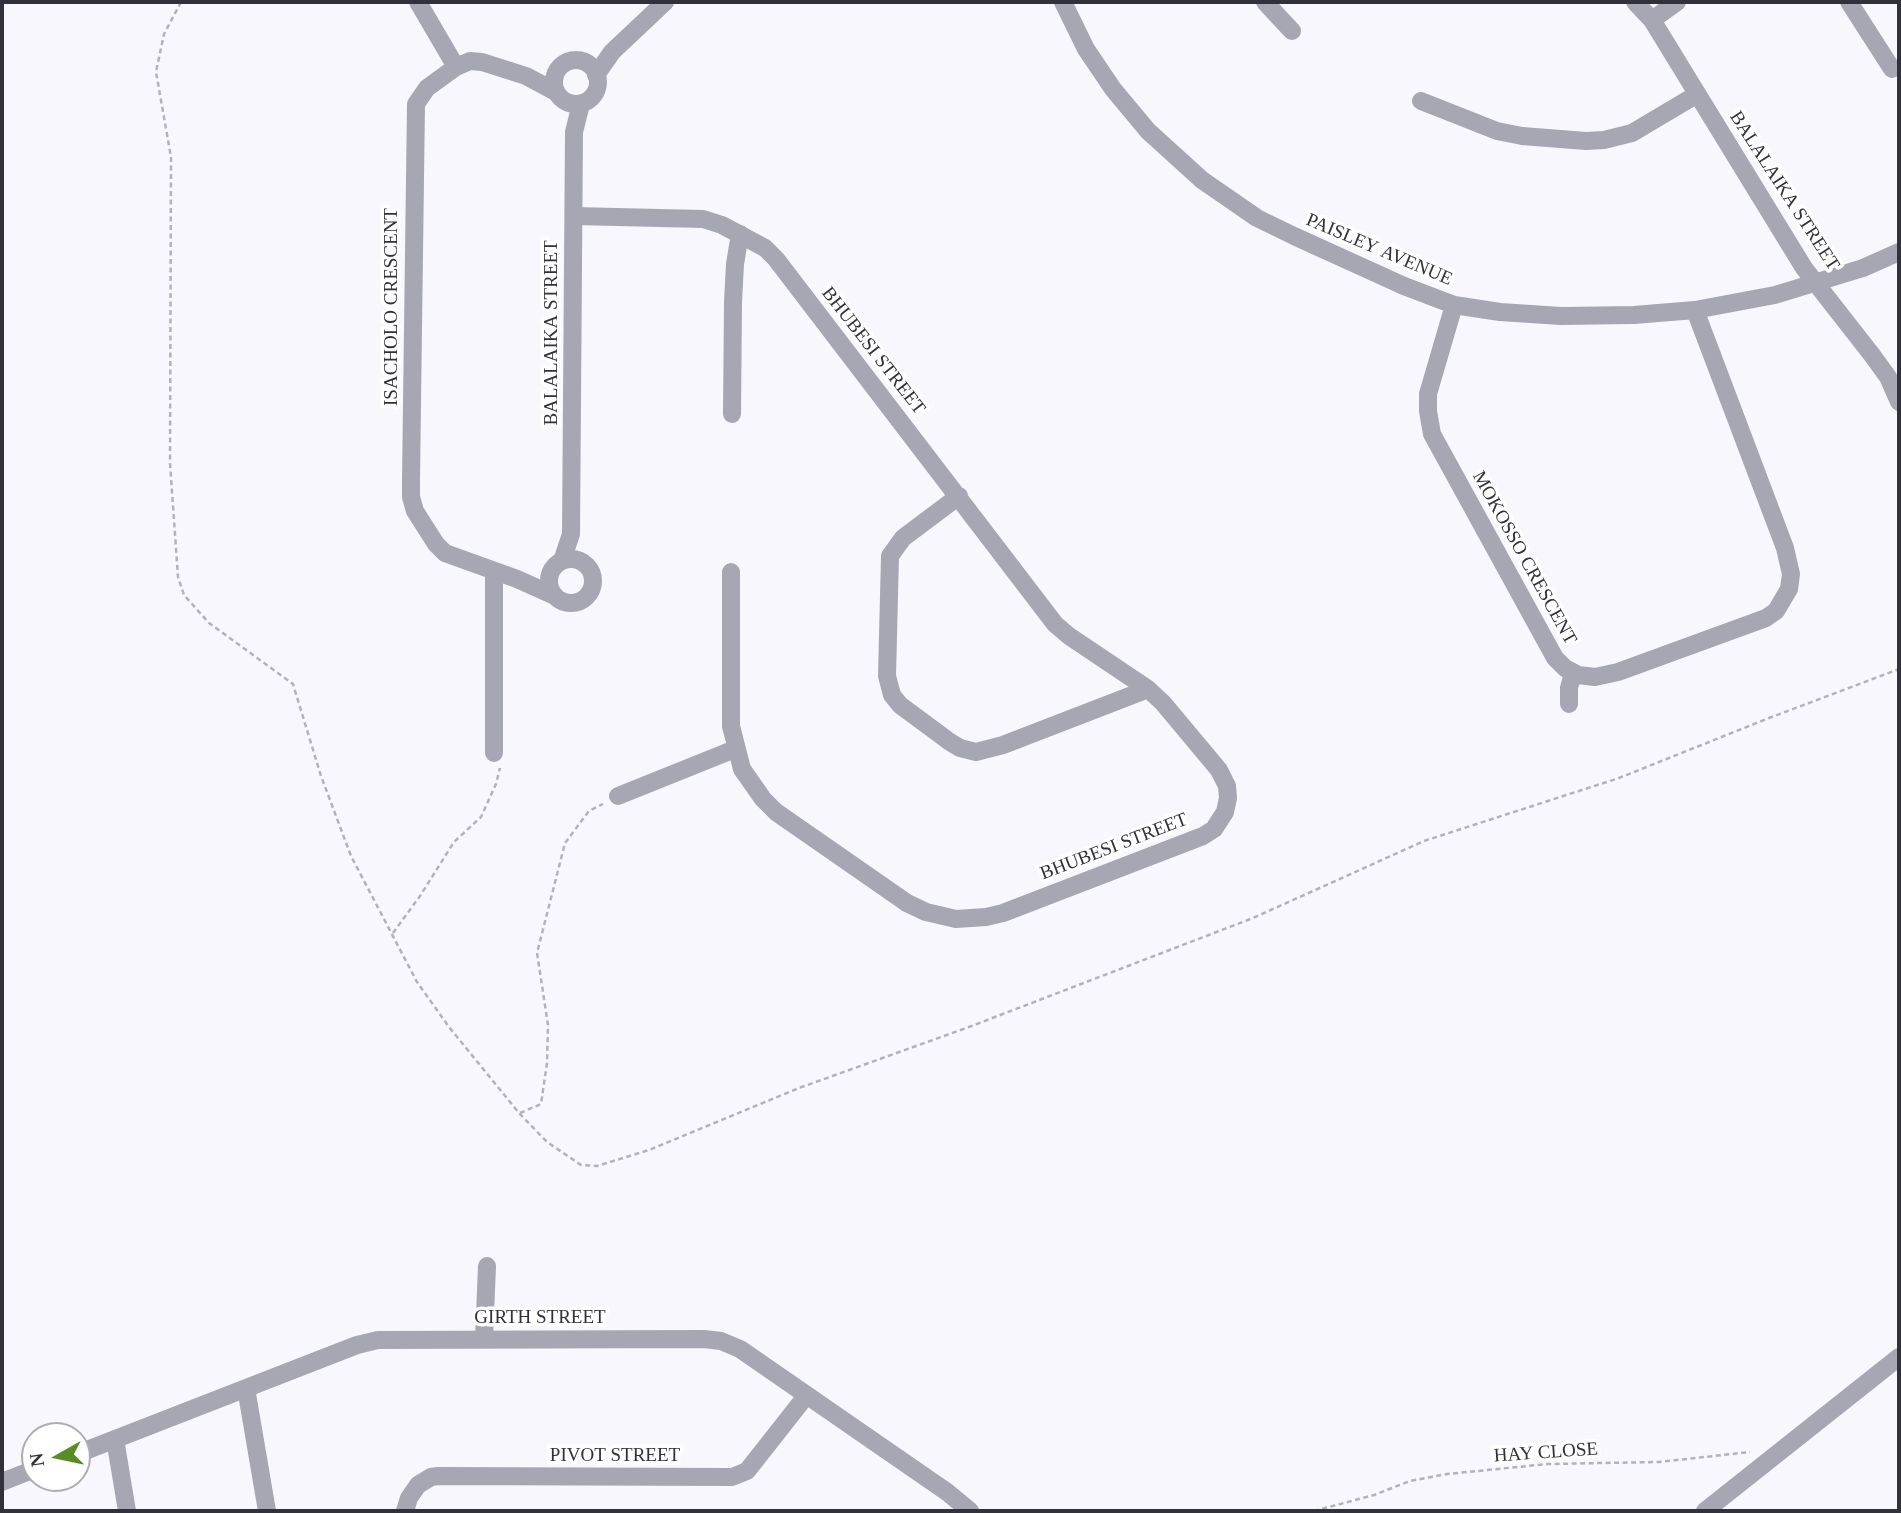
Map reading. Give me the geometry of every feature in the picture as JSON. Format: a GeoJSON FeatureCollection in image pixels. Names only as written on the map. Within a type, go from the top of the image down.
{"type":"FeatureCollection","features":[{"type":"Feature","properties":{"kind":"street"},"geometry":{"type":"LineString","coordinates":[[418,2],[456,67],[466,62],[482,62],[526,76],[568,99],[587,101],[595,93],[598,82],[593,68],[581,61]]}},
{"type":"Feature","properties":{"kind":"street"},"geometry":{"type":"LineString","coordinates":[[596,75],[612,52],[665,2]]}},
{"type":"Feature","properties":{"kind":"street","name":"PAISLEY AVENUE"},"geometry":{"type":"LineString","coordinates":[[1063,2],[1086,49],[1113,89],[1148,131],[1202,180],[1269,224],[1404,286],[1454,305],[1500,312],[1561,316],[1634,315],[1695,310],[1775,295],[1863,268],[1899,252]]}},
{"type":"Feature","properties":{"kind":"street"},"geometry":{"type":"LineString","coordinates":[[1265,2],[1292,31]]}},
{"type":"Feature","properties":{"kind":"street","name":"BALALAIKA STREET"},"geometry":{"type":"LineString","coordinates":[[1636,2],[1652,20],[1804,268],[1880,366],[1899,402]]}},
{"type":"Feature","properties":{"kind":"street"},"geometry":{"type":"LineString","coordinates":[[1652,20],[1676,2]]}},
{"type":"Feature","properties":{"kind":"street"},"geometry":{"type":"LineString","coordinates":[[1849,2],[1892,69]]}},
{"type":"Feature","properties":{"kind":"street"},"geometry":{"type":"LineString","coordinates":[[568,99],[554,83],[557,72],[567,62],[612,52]]}},
{"type":"Feature","properties":{"kind":"street","name":"ISACHOLO CRESCENT"},"geometry":{"type":"LineString","coordinates":[[456,67],[427,88],[414,111],[411,497],[415,510],[440,548],[453,557],[517,579],[555,596]]}},
{"type":"Feature","properties":{"kind":"street"},"geometry":{"type":"LineString","coordinates":[[526,76],[557,72]]}},
{"type":"Feature","properties":{"kind":"street"},"geometry":{"type":"LineString","coordinates":[[1420,101],[1497,131],[1550,138],[1604,140],[1643,128],[1696,95]]}},
{"type":"Feature","properties":{"kind":"street","name":"BALALAIKA STREET"},"geometry":{"type":"LineString","coordinates":[[562,561],[571,534],[574,132],[568,99]]}},
{"type":"Feature","properties":{"kind":"street","name":"BHUBESI STREET"},"geometry":{"type":"LineString","coordinates":[[574,216],[704,219],[765,248],[1055,624],[1148,689],[1163,703],[1223,776],[1228,798],[1226,812],[1209,833],[1003,913],[956,919],[926,912],[892,894],[776,812],[762,799],[742,769],[731,726],[731,572]]}},
{"type":"Feature","properties":{"kind":"street"},"geometry":{"type":"LineString","coordinates":[[733,414],[733,302],[740,234]]}},
{"type":"Feature","properties":{"kind":"street","name":"MOKOSSO CRESCENT"},"geometry":{"type":"LineString","coordinates":[[1454,305],[1428,394],[1432,434],[1559,663],[1573,673],[1595,677],[1618,672],[1747,626],[1776,611],[1789,589],[1791,574],[1785,548],[1695,310]]}},
{"type":"Feature","properties":{"kind":"street"},"geometry":{"type":"LineString","coordinates":[[958,496],[903,538],[890,556],[887,676],[892,695],[900,705],[950,743],[976,752],[1003,745],[1148,689]]}},
{"type":"Feature","properties":{"kind":"street","name":"BALALAIKA STREET"},"geometry":{"type":"LineString","coordinates":[[571,534],[582,562]]}},
{"type":"Feature","properties":{"kind":"street"},"geometry":{"type":"LineString","coordinates":[[572,559],[589,568],[593,580],[587,596],[571,603],[555,596],[550,587],[550,576],[552,568],[562,561],[572,559]]}},
{"type":"Feature","properties":{"kind":"street"},"geometry":{"type":"LineString","coordinates":[[494,571],[494,753]]}},
{"type":"Feature","properties":{"kind":"street","name":"ISACHOLO CRESCENT"},"geometry":{"type":"LineString","coordinates":[[517,579],[550,576]]}},
{"type":"Feature","properties":{"kind":"street"},"geometry":{"type":"LineString","coordinates":[[1569,704],[1573,673]]}},
{"type":"Feature","properties":{"kind":"street"},"geometry":{"type":"LineString","coordinates":[[618,796],[735,749]]}},
{"type":"Feature","properties":{"kind":"street"},"geometry":{"type":"LineString","coordinates":[[484,1339],[487,1266]]}},
{"type":"Feature","properties":{"kind":"street","name":"GIRTH STREET"},"geometry":{"type":"LineString","coordinates":[[91,1448],[357,1345],[378,1340],[721,1341],[740,1349],[947,1492],[970,1511]]}},
{"type":"Feature","properties":{"kind":"street"},"geometry":{"type":"LineString","coordinates":[[1705,1511],[1899,1357]]}},
{"type":"Feature","properties":{"kind":"street"},"geometry":{"type":"LineString","coordinates":[[246,1388],[267,1511]]}},
{"type":"Feature","properties":{"kind":"street","name":"PIVOT STREET"},"geometry":{"type":"LineString","coordinates":[[405,1511],[409,1498],[418,1485],[438,1476],[705,1478],[740,1475],[747,1471],[806,1396]]}},
{"type":"Feature","properties":{"kind":"street"},"geometry":{"type":"LineString","coordinates":[[115,1439],[127,1511]]}},
{"type":"Feature","properties":{"kind":"street"},"geometry":{"type":"LineString","coordinates":[[2,1482],[21,1475]]}},
{"type":"Feature","properties":{"kind":"path"},"geometry":{"type":"LineString","coordinates":[[181,2],[164,34],[156,72],[171,157],[170,463],[178,577],[184,595],[209,623],[293,684],[333,810],[361,877],[417,982],[449,1027],[519,1113],[547,1142],[573,1161],[589,1167],[649,1150],[799,1088],[1227,928],[1424,841],[1619,778],[1899,669]]}},
{"type":"Feature","properties":{"kind":"path"},"geometry":{"type":"LineString","coordinates":[[392,934],[454,842],[481,817],[496,784],[501,764],[494,753]]}},
{"type":"Feature","properties":{"kind":"path"},"geometry":{"type":"LineString","coordinates":[[519,1113],[541,1104],[547,1063],[548,1025],[537,953],[565,843],[589,811],[618,796]]}},
{"type":"Feature","properties":{"kind":"path","name":"HAY CLOSE"},"geometry":{"type":"LineString","coordinates":[[1314,1511],[1374,1495],[1410,1481],[1447,1474],[1548,1464],[1660,1462],[1753,1452]]}}]}
